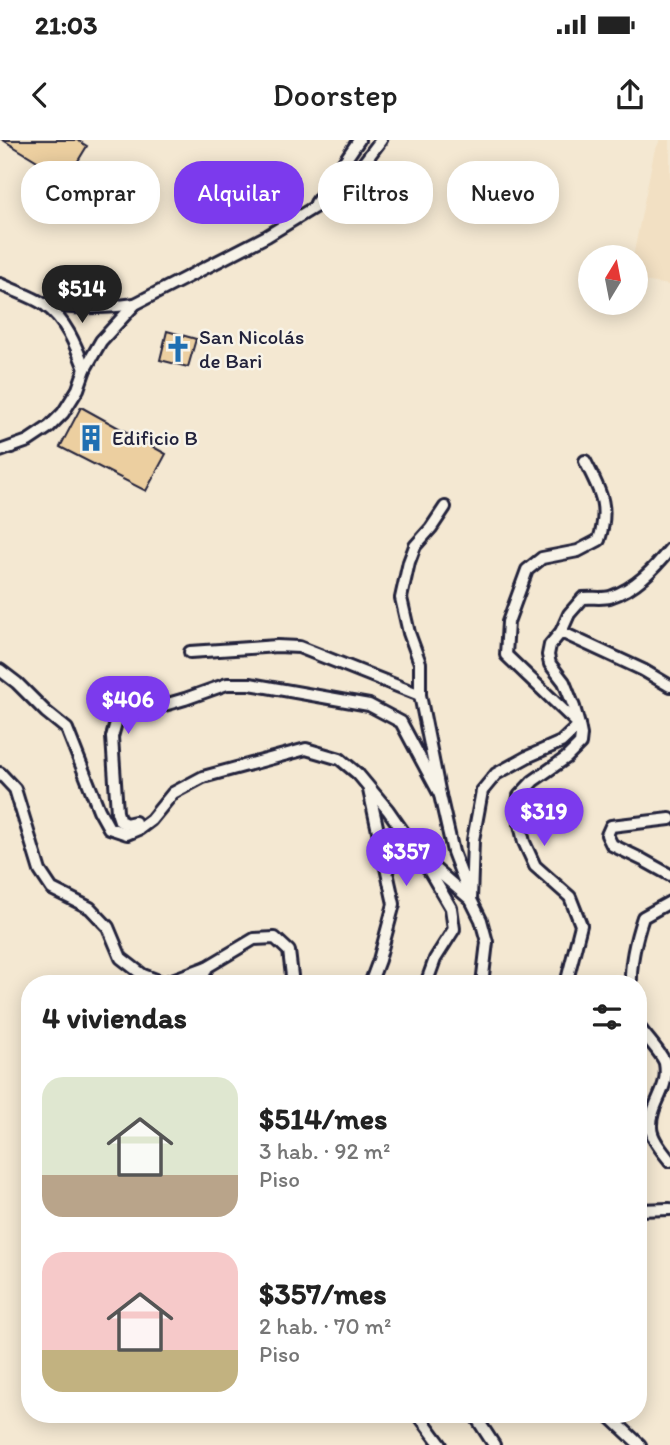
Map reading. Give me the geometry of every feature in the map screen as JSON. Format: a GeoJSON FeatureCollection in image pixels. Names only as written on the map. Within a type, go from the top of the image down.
{"type":"FeatureCollection","features":[{"type":"Feature","properties":{"kind":"street"},"geometry":{"type":"LineString","coordinates":[[312,208],[359,140]]}},
{"type":"Feature","properties":{"kind":"street"},"geometry":{"type":"LineString","coordinates":[[0,450],[28,440],[49,427],[63,413],[101,341],[135,304],[267,236],[336,194],[381,140]]}},
{"type":"Feature","properties":{"kind":"street"},"geometry":{"type":"LineString","coordinates":[[0,284],[44,304],[93,308],[135,304]]}},
{"type":"Feature","properties":{"kind":"street"},"geometry":{"type":"LineString","coordinates":[[44,304],[55,314],[74,342],[85,369]]}},
{"type":"Feature","properties":{"kind":"street"},"geometry":{"type":"LineString","coordinates":[[579,725],[506,655],[508,622],[527,570],[542,558],[578,551],[599,540],[604,524],[602,496],[585,460]]}},
{"type":"Feature","properties":{"kind":"street"},"geometry":{"type":"LineString","coordinates":[[445,507],[415,546],[401,598],[409,633],[420,663],[420,695],[453,852],[481,920],[487,942],[483,975]]}},
{"type":"Feature","properties":{"kind":"street"},"geometry":{"type":"LineString","coordinates":[[568,975],[582,926],[570,897],[536,866],[524,842],[517,811],[519,796],[533,781],[566,758],[580,744],[581,734],[574,707],[564,682],[550,664],[550,645],[561,632],[569,614],[583,598],[608,598],[635,585],[654,569],[670,550]]}},
{"type":"Feature","properties":{"kind":"street"},"geometry":{"type":"LineString","coordinates":[[561,632],[643,670],[670,686]]}},
{"type":"Feature","properties":{"kind":"street"},"geometry":{"type":"LineString","coordinates":[[190,652],[299,647],[420,695]]}},
{"type":"Feature","properties":{"kind":"street"},"geometry":{"type":"LineString","coordinates":[[0,670],[17,682],[66,729],[109,828],[127,834],[151,820],[173,793],[203,777],[306,749],[340,759],[369,787],[420,856],[451,908],[454,929],[435,959],[429,975]]}},
{"type":"Feature","properties":{"kind":"street"},"geometry":{"type":"LineString","coordinates":[[135,822],[126,824],[120,821],[117,812],[112,737],[117,719],[127,709],[147,710],[227,684],[263,686],[369,705],[382,710],[401,722],[440,795]]}},
{"type":"Feature","properties":{"kind":"street"},"geometry":{"type":"LineString","coordinates":[[471,900],[473,841],[482,791],[496,774],[561,742],[579,725]]}},
{"type":"Feature","properties":{"kind":"street"},"geometry":{"type":"LineString","coordinates":[[0,773],[15,789],[40,871],[52,889],[90,908],[108,927],[121,958],[143,975]]}},
{"type":"Feature","properties":{"kind":"street"},"geometry":{"type":"LineString","coordinates":[[369,787],[394,904],[373,975]]}},
{"type":"Feature","properties":{"kind":"street"},"geometry":{"type":"LineString","coordinates":[[670,819],[611,826],[607,835],[611,845],[670,875]]}},
{"type":"Feature","properties":{"kind":"street"},"geometry":{"type":"LineString","coordinates":[[420,856],[471,900]]}},
{"type":"Feature","properties":{"kind":"street"},"geometry":{"type":"LineString","coordinates":[[631,975],[636,938],[643,917],[670,902]]}},
{"type":"Feature","properties":{"kind":"street"},"geometry":{"type":"LineString","coordinates":[[186,975],[207,967],[254,939],[275,939],[289,951],[292,975]]}},
{"type":"Feature","properties":{"kind":"street"},"geometry":{"type":"LineString","coordinates":[[204,975],[207,967]]}},
{"type":"Feature","properties":{"kind":"street"},"geometry":{"type":"LineString","coordinates":[[647,1038],[665,1062],[667,1084],[650,1128],[659,1147],[670,1161]]}},
{"type":"Feature","properties":{"kind":"street"},"geometry":{"type":"LineString","coordinates":[[647,1210],[670,1209]]}},
{"type":"Feature","properties":{"kind":"street"},"geometry":{"type":"LineString","coordinates":[[425,1423],[441,1445]]}},
{"type":"Feature","properties":{"kind":"street"},"geometry":{"type":"LineString","coordinates":[[480,1423],[494,1445]]}},
{"type":"Feature","properties":{"kind":"street"},"geometry":{"type":"LineString","coordinates":[[617,1423],[640,1445]]}},
{"type":"Feature","properties":{"kind":"shaded area"},"geometry":{"type":"Polygon","coordinates":[[[660,140],[670,140],[670,285],[648,282],[648,245],[635,245],[654,153],[660,140]]]}},
{"type":"Feature","properties":{"kind":"building"},"geometry":{"type":"Polygon","coordinates":[[[3,140],[77,140],[87,146],[78,161],[37,161],[3,140]]]}},
{"type":"Feature","properties":{"kind":"building","name":"San Nicolás de Bari"},"geometry":{"type":"Polygon","coordinates":[[[167,331],[196,339],[188,367],[160,360],[167,331]]]}},
{"type":"Feature","properties":{"kind":"building"},"geometry":{"type":"Polygon","coordinates":[[[81,407],[166,454],[146,491],[60,447],[81,407]]]}},
{"type":"Feature","properties":{"kind":"place","name":"San Nicolás de Bari"},"geometry":{"type":"Point","coordinates":[178,349]}},
{"type":"Feature","properties":{"kind":"place","name":"Edificio B"},"geometry":{"type":"Point","coordinates":[91,438]}}]}
